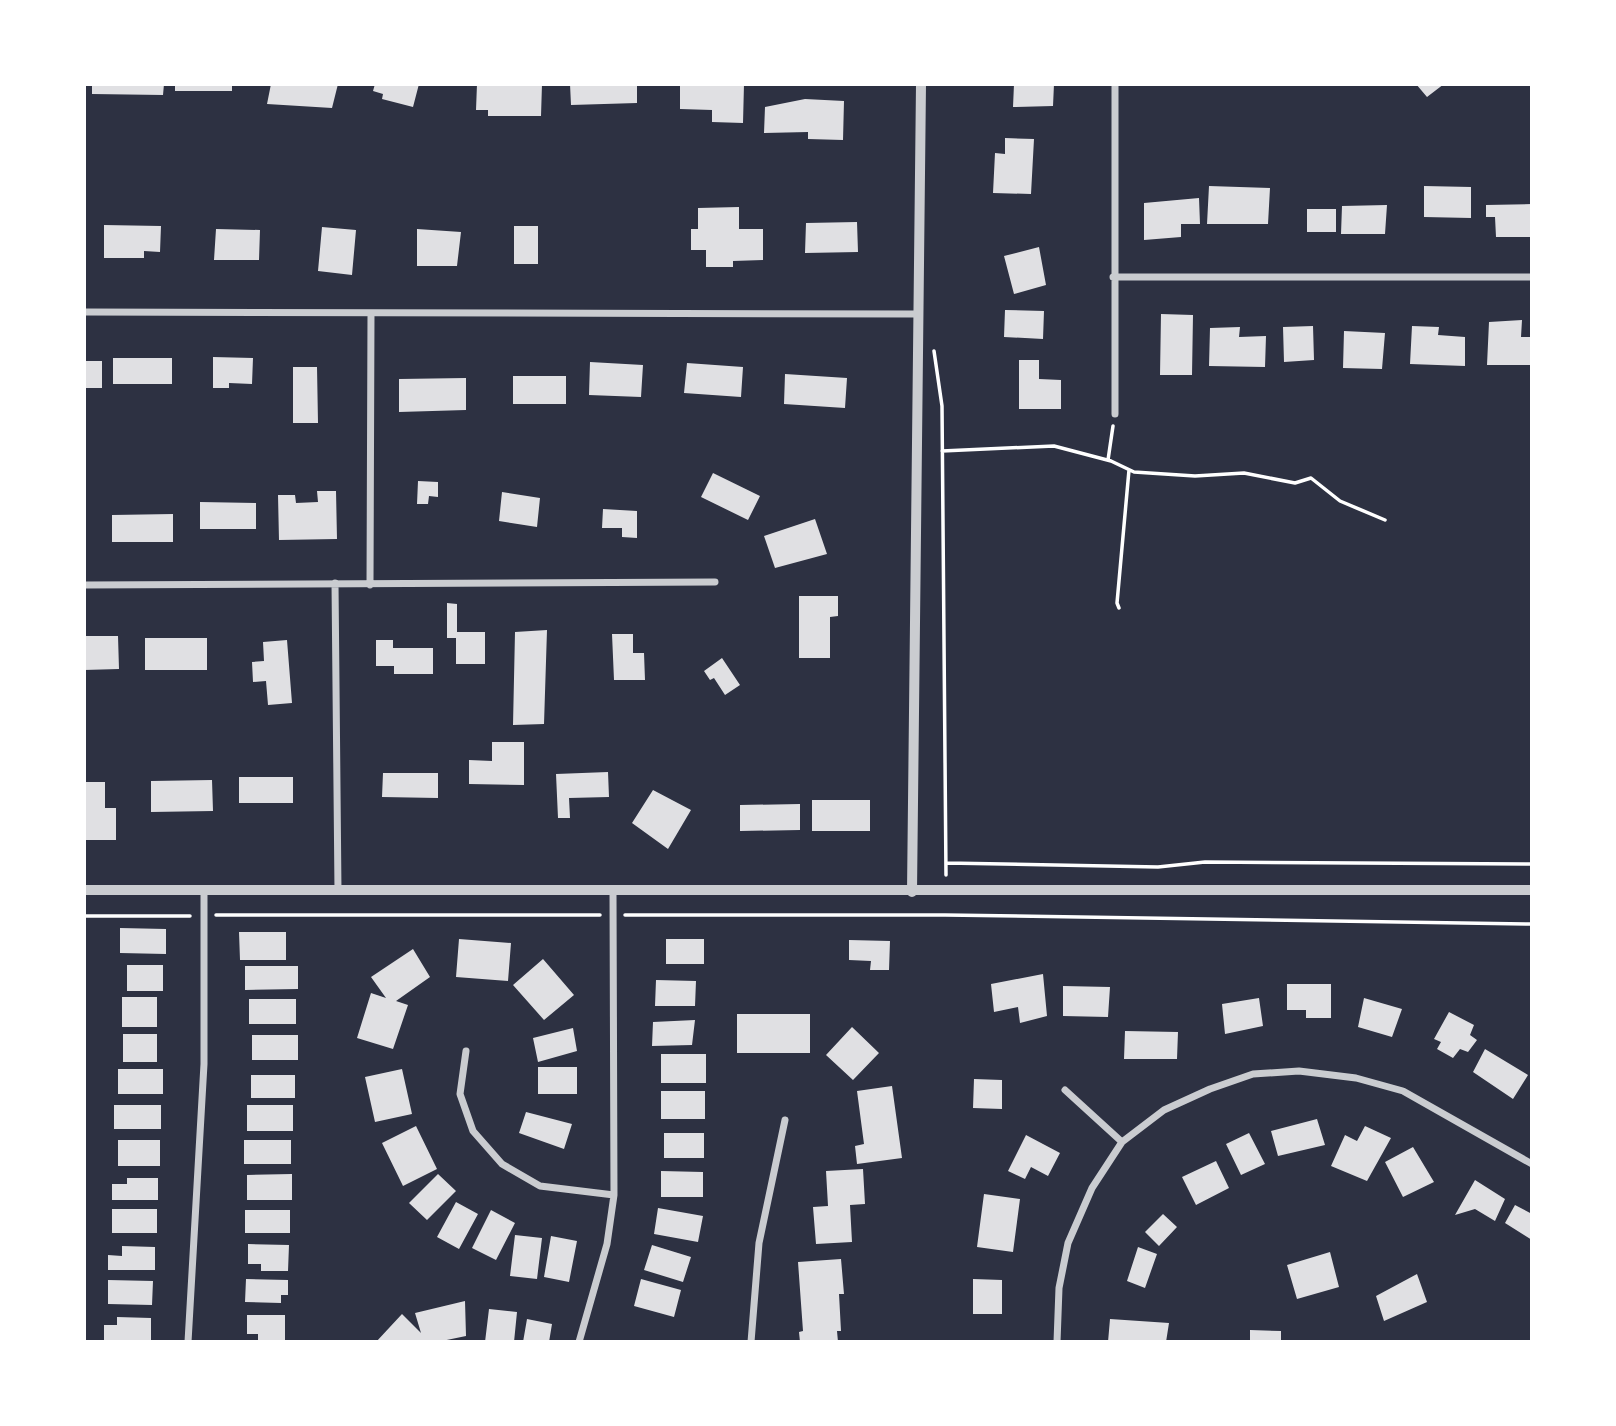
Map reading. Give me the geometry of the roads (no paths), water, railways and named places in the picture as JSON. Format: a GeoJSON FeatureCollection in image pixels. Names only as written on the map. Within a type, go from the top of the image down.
{"type":"FeatureCollection","features":[{"type":"Feature","properties":{"kind":"street"},"geometry":{"type":"LineString","coordinates":[[912,892],[921,84]]}},
{"type":"Feature","properties":{"kind":"street"},"geometry":{"type":"LineString","coordinates":[[1115,84],[1115,414]]}},
{"type":"Feature","properties":{"kind":"street"},"geometry":{"type":"LineString","coordinates":[[1113,277],[1532,277]]}},
{"type":"Feature","properties":{"kind":"street"},"geometry":{"type":"LineString","coordinates":[[84,312],[918,314]]}},
{"type":"Feature","properties":{"kind":"street"},"geometry":{"type":"LineString","coordinates":[[370,584],[371,313]]}},
{"type":"Feature","properties":{"kind":"street"},"geometry":{"type":"LineString","coordinates":[[84,585],[715,582]]}},
{"type":"Feature","properties":{"kind":"street"},"geometry":{"type":"LineString","coordinates":[[335,583],[338,891]]}},
{"type":"Feature","properties":{"kind":"street"},"geometry":{"type":"LineString","coordinates":[[188,1342],[204,1064],[204,889]]}},
{"type":"Feature","properties":{"kind":"street"},"geometry":{"type":"LineString","coordinates":[[84,890],[1532,890]]}},
{"type":"Feature","properties":{"kind":"street"},"geometry":{"type":"LineString","coordinates":[[579,1342],[607,1244],[614,1195],[613,891]]}},
{"type":"Feature","properties":{"kind":"street"},"geometry":{"type":"LineString","coordinates":[[466,1051],[460,1094],[473,1131],[502,1164],[540,1186],[614,1195]]}},
{"type":"Feature","properties":{"kind":"street"},"geometry":{"type":"LineString","coordinates":[[1058,1342],[1059,1288],[1068,1243],[1092,1188],[1122,1142],[1164,1110],[1210,1089],[1253,1074],[1299,1071],[1356,1078],[1403,1091],[1532,1164]]}},
{"type":"Feature","properties":{"kind":"street"},"geometry":{"type":"LineString","coordinates":[[1065,1090],[1122,1142]]}},
{"type":"Feature","properties":{"kind":"street"},"geometry":{"type":"LineString","coordinates":[[751,1342],[759,1243],[785,1120]]}}]}
